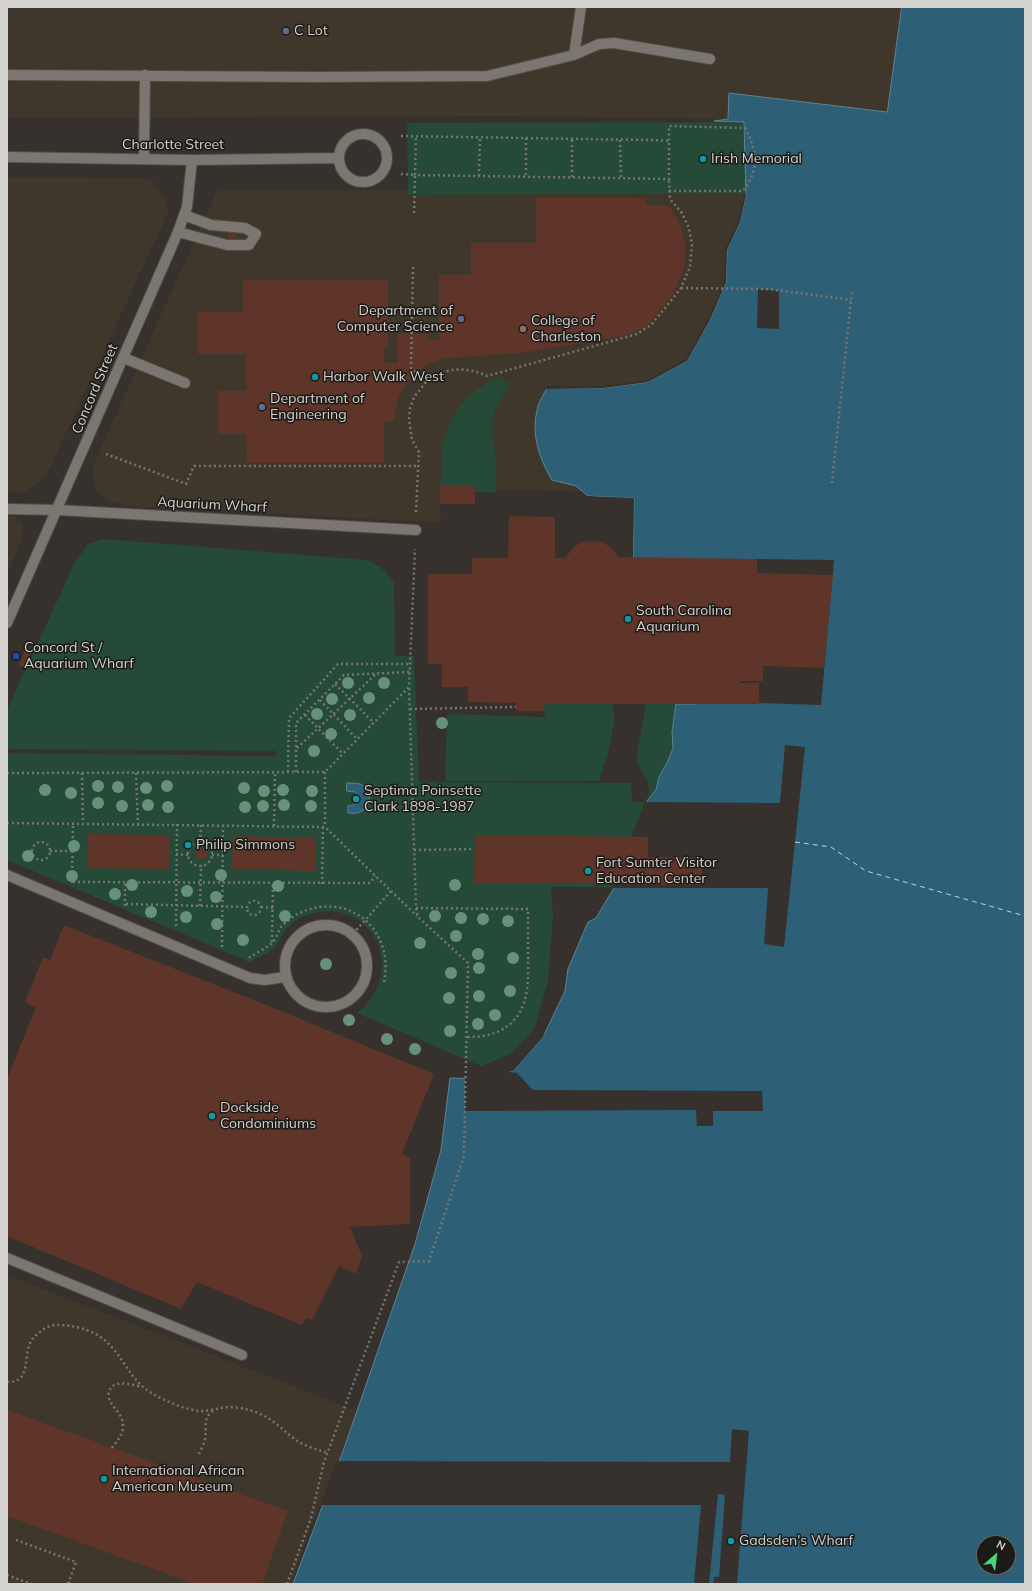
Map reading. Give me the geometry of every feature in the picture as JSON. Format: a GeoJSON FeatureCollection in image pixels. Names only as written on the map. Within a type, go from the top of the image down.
{"type":"FeatureCollection","features":[{"type":"Feature","properties":{"kind":"street"},"geometry":{"type":"LineString","coordinates":[[574,56],[581,7]]}},
{"type":"Feature","properties":{"kind":"street"},"geometry":{"type":"LineString","coordinates":[[7,75],[316,77],[487,76],[574,56],[600,44],[614,43],[710,59]]}},
{"type":"Feature","properties":{"kind":"street"},"geometry":{"type":"LineString","coordinates":[[144,159],[145,75]]}},
{"type":"Feature","properties":{"kind":"street"},"geometry":{"type":"LineString","coordinates":[[363,134],[372,135],[380,141],[385,149],[387,158],[385,167],[380,175],[372,180],[363,182],[353,180],[346,174],[340,167],[339,158],[340,148],[346,140],[363,134]]}},
{"type":"Feature","properties":{"kind":"street","name":"Charlotte Street"},"geometry":{"type":"LineString","coordinates":[[7,157],[192,160],[339,158]]}},
{"type":"Feature","properties":{"kind":"street","name":"Concord Street"},"geometry":{"type":"LineString","coordinates":[[7,623],[58,510],[178,232],[186,208],[192,160]]}},
{"type":"Feature","properties":{"kind":"street"},"geometry":{"type":"LineString","coordinates":[[178,232],[227,245],[249,245],[256,234],[245,228],[211,225],[184,215]]}},
{"type":"Feature","properties":{"kind":"street"},"geometry":{"type":"LineString","coordinates":[[124,358],[185,383]]}},
{"type":"Feature","properties":{"kind":"street","name":"Aquarium Wharf"},"geometry":{"type":"LineString","coordinates":[[7,509],[58,510],[416,530]]}},
{"type":"Feature","properties":{"kind":"street"},"geometry":{"type":"LineString","coordinates":[[7,875],[250,978],[265,980],[286,977]]}},
{"type":"Feature","properties":{"kind":"street"},"geometry":{"type":"LineString","coordinates":[[315,926],[332,926],[347,931],[359,942],[366,956],[367,972],[362,987],[350,1000],[336,1006],[320,1007],[304,1002],[293,991],[286,977],[285,961],[290,945],[301,933],[315,926]]}},
{"type":"Feature","properties":{"kind":"street"},"geometry":{"type":"LineString","coordinates":[[7,1258],[242,1355]]}},
{"type":"Feature","properties":{"kind":"path"},"geometry":{"type":"LineString","coordinates":[[418,917],[416,908],[409,687],[419,452],[412,440],[409,420],[410,408],[414,397],[426,382],[444,371],[462,368],[476,371],[487,376],[637,334],[652,324],[681,288],[690,267],[692,244],[689,228],[682,213],[670,199],[669,191],[669,126],[745,128],[753,147],[755,165],[752,175],[743,191],[669,191]]}},
{"type":"Feature","properties":{"kind":"path"},"geometry":{"type":"LineString","coordinates":[[401,136],[670,141]]}},
{"type":"Feature","properties":{"kind":"path"},"geometry":{"type":"LineString","coordinates":[[414,216],[416,136]]}},
{"type":"Feature","properties":{"kind":"path"},"geometry":{"type":"LineString","coordinates":[[479,176],[480,137]]}},
{"type":"Feature","properties":{"kind":"path"},"geometry":{"type":"LineString","coordinates":[[526,138],[526,177]]}},
{"type":"Feature","properties":{"kind":"path"},"geometry":{"type":"LineString","coordinates":[[572,139],[572,177]]}},
{"type":"Feature","properties":{"kind":"path"},"geometry":{"type":"LineString","coordinates":[[620,140],[620,178]]}},
{"type":"Feature","properties":{"kind":"path"},"geometry":{"type":"LineString","coordinates":[[401,174],[669,179]]}},
{"type":"Feature","properties":{"kind":"path"},"geometry":{"type":"LineString","coordinates":[[413,267],[411,368],[426,382]]}},
{"type":"Feature","properties":{"kind":"path"},"geometry":{"type":"LineString","coordinates":[[681,288],[769,289],[851,300]]}},
{"type":"Feature","properties":{"kind":"path"},"geometry":{"type":"LineString","coordinates":[[832,483],[852,291]]}},
{"type":"Feature","properties":{"kind":"path"},"geometry":{"type":"LineString","coordinates":[[106,454],[186,484],[194,466],[419,466]]}},
{"type":"Feature","properties":{"kind":"path"},"geometry":{"type":"LineString","coordinates":[[288,772],[289,718],[338,664],[410,664]]}},
{"type":"Feature","properties":{"kind":"path"},"geometry":{"type":"LineString","coordinates":[[296,772],[296,723],[344,675],[410,672]]}},
{"type":"Feature","properties":{"kind":"path"},"geometry":{"type":"LineString","coordinates":[[296,749],[376,674]]}},
{"type":"Feature","properties":{"kind":"path"},"geometry":{"type":"LineString","coordinates":[[335,684],[374,723]]}},
{"type":"Feature","properties":{"kind":"path"},"geometry":{"type":"LineString","coordinates":[[322,884],[325,772],[409,687]]}},
{"type":"Feature","properties":{"kind":"path"},"geometry":{"type":"LineString","coordinates":[[320,700],[357,739]]}},
{"type":"Feature","properties":{"kind":"path"},"geometry":{"type":"LineString","coordinates":[[410,709],[516,707]]}},
{"type":"Feature","properties":{"kind":"path"},"geometry":{"type":"LineString","coordinates":[[305,715],[343,754]]}},
{"type":"Feature","properties":{"kind":"path"},"geometry":{"type":"LineString","coordinates":[[136,772],[138,824]]}},
{"type":"Feature","properties":{"kind":"path"},"geometry":{"type":"LineString","coordinates":[[274,826],[275,772]]}},
{"type":"Feature","properties":{"kind":"path"},"geometry":{"type":"LineString","coordinates":[[7,773],[325,772]]}},
{"type":"Feature","properties":{"kind":"path"},"geometry":{"type":"LineString","coordinates":[[82,773],[83,823]]}},
{"type":"Feature","properties":{"kind":"path"},"geometry":{"type":"LineString","coordinates":[[7,823],[324,827],[468,963],[464,1156],[429,1261],[399,1262],[328,1453],[311,1518],[287,1584]]}},
{"type":"Feature","properties":{"kind":"path"},"geometry":{"type":"LineString","coordinates":[[73,823],[72,883],[370,883],[375,876]]}},
{"type":"Feature","properties":{"kind":"path"},"geometry":{"type":"LineString","coordinates":[[169,925],[176,928],[177,824]]}},
{"type":"Feature","properties":{"kind":"path"},"geometry":{"type":"LineString","coordinates":[[200,842],[201,825]]}},
{"type":"Feature","properties":{"kind":"path"},"geometry":{"type":"LineString","coordinates":[[222,947],[223,825]]}},
{"type":"Feature","properties":{"kind":"path"},"geometry":{"type":"LineString","coordinates":[[42,842],[48,845],[50,851],[46,859],[41,861],[35,859],[31,851],[33,845],[42,842]]}},
{"type":"Feature","properties":{"kind":"path"},"geometry":{"type":"LineString","coordinates":[[200,842],[208,845],[212,855],[209,862],[201,866],[195,864],[190,859],[189,855],[191,848],[200,842]]}},
{"type":"Feature","properties":{"kind":"path"},"geometry":{"type":"LineString","coordinates":[[414,850],[474,849]]}},
{"type":"Feature","properties":{"kind":"path"},"geometry":{"type":"LineString","coordinates":[[50,851],[73,851]]}},
{"type":"Feature","properties":{"kind":"path"},"geometry":{"type":"LineString","coordinates":[[176,854],[189,855]]}},
{"type":"Feature","properties":{"kind":"path"},"geometry":{"type":"LineString","coordinates":[[212,855],[223,855]]}},
{"type":"Feature","properties":{"kind":"path"},"geometry":{"type":"LineString","coordinates":[[200,906],[201,866]]}},
{"type":"Feature","properties":{"kind":"path"},"geometry":{"type":"LineString","coordinates":[[125,882],[125,904]]}},
{"type":"Feature","properties":{"kind":"path"},"geometry":{"type":"LineString","coordinates":[[272,942],[273,884]]}},
{"type":"Feature","properties":{"kind":"path"},"geometry":{"type":"LineString","coordinates":[[352,936],[391,891]]}},
{"type":"Feature","properties":{"kind":"path"},"geometry":{"type":"LineString","coordinates":[[246,907],[253,901],[259,903],[261,908]]}},
{"type":"Feature","properties":{"kind":"path"},"geometry":{"type":"LineString","coordinates":[[118,904],[125,907],[125,904],[246,907]]}},
{"type":"Feature","properties":{"kind":"path"},"geometry":{"type":"LineString","coordinates":[[248,958],[272,942],[282,927],[296,914],[311,908],[328,906],[344,908],[365,920],[374,929],[381,941],[385,953],[386,972],[384,982]]}},
{"type":"Feature","properties":{"kind":"path"},"geometry":{"type":"LineString","coordinates":[[246,907],[248,912],[254,915],[260,912],[261,908]]}},
{"type":"Feature","properties":{"kind":"path"},"geometry":{"type":"LineString","coordinates":[[261,908],[273,908]]}},
{"type":"Feature","properties":{"kind":"path"},"geometry":{"type":"LineString","coordinates":[[416,908],[528,909],[529,982],[527,997],[521,1012],[512,1022],[501,1030],[487,1036],[466,1037]]}},
{"type":"Feature","properties":{"kind":"path"},"geometry":{"type":"LineString","coordinates":[[215,944],[228,950]]}},
{"type":"Feature","properties":{"kind":"path"},"geometry":{"type":"LineString","coordinates":[[7,1382],[13,1382],[22,1376],[25,1369],[28,1346],[32,1338],[42,1330],[54,1325],[85,1328],[98,1335],[115,1350],[133,1378],[143,1387],[169,1402],[200,1411],[227,1407],[240,1407],[259,1413],[274,1421],[301,1443],[328,1453]]}},
{"type":"Feature","properties":{"kind":"path"},"geometry":{"type":"LineString","coordinates":[[112,1448],[119,1439],[123,1425],[122,1417],[109,1401],[109,1393],[111,1388],[117,1384],[128,1384],[143,1387]]}},
{"type":"Feature","properties":{"kind":"path"},"geometry":{"type":"LineString","coordinates":[[199,1454],[205,1439],[205,1420],[214,1410]]}},
{"type":"Feature","properties":{"kind":"path"},"geometry":{"type":"LineString","coordinates":[[319,1483],[324,1483]]}},
{"type":"Feature","properties":{"kind":"path"},"geometry":{"type":"LineString","coordinates":[[16,1540],[76,1562],[68,1584]]}},
{"type":"Feature","properties":{"kind":"path"},"geometry":{"type":"LineString","coordinates":[[7,1575],[31,1584]]}},
{"type":"Feature","properties":{"kind":"shaded area"},"geometry":{"type":"Polygon","coordinates":[[[7,7],[902,7],[888,112],[729,93],[728,119],[504,116],[7,118],[7,7]]]}},
{"type":"Feature","properties":{"kind":"shaded area"},"geometry":{"type":"Polygon","coordinates":[[[7,177],[143,178],[153,181],[166,201],[168,213],[47,474],[36,485],[23,492],[7,491],[7,177]]]}},
{"type":"Feature","properties":{"kind":"shaded area","name":"College of Charleston"},"geometry":{"type":"Polygon","coordinates":[[[218,189],[905,194],[874,494],[440,490],[441,523],[126,506],[107,500],[96,490],[93,481],[93,465],[218,189]]]}},
{"type":"Feature","properties":{"kind":"shaded area"},"geometry":{"type":"Polygon","coordinates":[[[7,516],[15,516],[22,524],[24,536],[7,574],[7,516]]]}},
{"type":"Feature","properties":{"kind":"shaded area"},"geometry":{"type":"Polygon","coordinates":[[[7,1275],[358,1411],[332,1482],[310,1527],[292,1584],[7,1584],[7,1275]]]}},
{"type":"Feature","properties":{"kind":"green space"},"geometry":{"type":"Polygon","coordinates":[[[750,122],[749,193],[408,195],[407,123],[750,122]]]}},
{"type":"Feature","properties":{"kind":"green space"},"geometry":{"type":"Polygon","coordinates":[[[499,378],[510,384],[493,414],[492,428],[496,464],[496,493],[475,492],[474,485],[440,486],[444,440],[447,428],[453,417],[468,398],[477,390],[499,378]]]}},
{"type":"Feature","properties":{"kind":"green space"},"geometry":{"type":"Polygon","coordinates":[[[104,539],[368,560],[384,570],[394,583],[395,656],[414,656],[419,782],[631,783],[632,802],[780,803],[768,888],[551,887],[553,916],[548,980],[535,1028],[510,1054],[481,1066],[357,1013],[372,997],[380,979],[382,961],[378,943],[368,928],[354,917],[335,912],[306,915],[288,927],[273,948],[250,962],[7,860],[7,753],[276,756],[276,751],[10,749],[7,747],[7,710],[75,562],[88,544],[104,539]]]}},
{"type":"Feature","properties":{"kind":"green space"},"geometry":{"type":"Polygon","coordinates":[[[544,704],[612,704],[615,720],[608,753],[599,781],[445,781],[447,714],[545,717],[544,704]]]}},
{"type":"Feature","properties":{"kind":"green space"},"geometry":{"type":"Polygon","coordinates":[[[646,704],[697,704],[668,800],[647,801],[649,791],[648,782],[638,764],[637,753],[646,704]]]}},
{"type":"Feature","properties":{"kind":"water"},"geometry":{"type":"Polygon","coordinates":[[[902,7],[1025,7],[1025,1584],[293,1584],[342,1454],[415,1244],[441,1150],[450,1078],[481,1079],[513,1071],[543,1037],[565,991],[568,969],[588,922],[596,918],[615,886],[647,801],[656,790],[659,777],[668,761],[673,748],[672,732],[676,704],[697,704],[695,574],[633,574],[634,498],[588,496],[576,486],[552,480],[540,456],[536,438],[535,420],[540,402],[547,388],[604,388],[648,382],[687,361],[710,320],[726,282],[727,250],[740,222],[746,195],[744,122],[714,121],[728,119],[729,93],[887,112],[902,7]]]}},
{"type":"Feature","properties":{"kind":"water"},"geometry":{"type":"Polygon","coordinates":[[[347,783],[355,783],[364,786],[369,794],[369,802],[367,806],[359,813],[348,813],[348,806],[357,803],[360,798],[355,792],[347,791],[347,783]]]}},
{"type":"Feature","properties":{"kind":"pier"},"geometry":{"type":"Polygon","coordinates":[[[745,193],[746,195],[740,222],[727,250],[726,282],[710,320],[687,361],[648,382],[604,388],[544,389],[547,386],[604,386],[647,380],[685,359],[708,319],[724,281],[725,249],[738,221],[745,193]]]}},
{"type":"Feature","properties":{"kind":"pier"},"geometry":{"type":"Polygon","coordinates":[[[758,289],[779,291],[779,329],[757,328],[758,289]]]}},
{"type":"Feature","properties":{"kind":"pier"},"geometry":{"type":"Polygon","coordinates":[[[585,496],[634,498],[633,557],[631,557],[632,499],[588,498],[585,496]]]}},
{"type":"Feature","properties":{"kind":"pier"},"geometry":{"type":"Polygon","coordinates":[[[757,559],[834,560],[821,705],[759,703],[759,683],[740,683],[740,681],[763,681],[761,573],[757,573],[757,559]]]}},
{"type":"Feature","properties":{"kind":"pier"},"geometry":{"type":"Polygon","coordinates":[[[785,745],[805,747],[784,947],[764,944],[768,888],[611,888],[645,802],[780,803],[785,745]]]}},
{"type":"Feature","properties":{"kind":"pier"},"geometry":{"type":"Polygon","coordinates":[[[549,1019],[543,1037],[513,1071],[508,1072],[517,1073],[533,1090],[762,1091],[763,1111],[713,1111],[713,1126],[697,1126],[696,1110],[465,1111],[465,1077],[480,1077],[512,1069],[541,1036],[549,1019]]]}},
{"type":"Feature","properties":{"kind":"pier","name":"Gadsden's Wharf"},"geometry":{"type":"Polygon","coordinates":[[[732,1429],[749,1431],[737,1584],[713,1584],[714,1577],[719,1577],[725,1495],[718,1494],[709,1584],[694,1584],[701,1505],[320,1505],[337,1461],[730,1462],[732,1429]]]}},
{"type":"Feature","properties":{"kind":"building"},"geometry":{"type":"Polygon","coordinates":[[[536,198],[646,198],[646,205],[667,205],[680,225],[685,241],[685,265],[673,294],[656,316],[645,327],[629,334],[522,353],[445,358],[430,363],[415,373],[405,385],[396,406],[394,422],[384,422],[384,463],[247,463],[246,434],[218,434],[218,391],[246,391],[246,354],[198,354],[198,312],[243,312],[243,280],[388,280],[388,347],[384,347],[384,363],[398,363],[398,333],[428,334],[428,340],[439,340],[439,275],[471,275],[471,243],[536,243],[536,198]]]}},
{"type":"Feature","properties":{"kind":"building"},"geometry":{"type":"Polygon","coordinates":[[[228,231],[237,231],[237,238],[228,238],[228,231]]]}},
{"type":"Feature","properties":{"kind":"building"},"geometry":{"type":"Polygon","coordinates":[[[475,485],[475,504],[440,504],[440,486],[475,485]]]}},
{"type":"Feature","properties":{"kind":"building","name":"South Carolina Aquarium"},"geometry":{"type":"Polygon","coordinates":[[[509,516],[555,517],[555,558],[565,558],[574,547],[582,542],[593,541],[602,542],[610,547],[619,557],[757,559],[757,573],[833,575],[824,668],[763,666],[763,681],[740,681],[740,683],[759,683],[759,704],[544,704],[544,711],[516,711],[516,703],[468,702],[468,687],[442,687],[442,664],[428,664],[428,574],[472,574],[472,558],[508,558],[509,516]]]}},
{"type":"Feature","properties":{"kind":"building"},"geometry":{"type":"Polygon","coordinates":[[[25,650],[31,653],[24,668],[19,665],[25,650]]]}},
{"type":"Feature","properties":{"kind":"building"},"geometry":{"type":"Polygon","coordinates":[[[88,834],[170,835],[169,869],[87,868],[88,834]]]}},
{"type":"Feature","properties":{"kind":"building","name":"Fort Sumter Visitor Education Center"},"geometry":{"type":"Polygon","coordinates":[[[475,835],[648,837],[648,857],[702,858],[702,885],[474,883],[475,835]]]}},
{"type":"Feature","properties":{"kind":"building"},"geometry":{"type":"Polygon","coordinates":[[[233,836],[316,838],[315,871],[232,869],[233,836]]]}},
{"type":"Feature","properties":{"kind":"building"},"geometry":{"type":"Polygon","coordinates":[[[202,848],[207,851],[207,857],[201,860],[196,857],[196,851],[202,848]]]}},
{"type":"Feature","properties":{"kind":"building","name":"Dockside Condominiums"},"geometry":{"type":"Polygon","coordinates":[[[64,925],[281,1011],[434,1074],[402,1154],[410,1158],[410,1224],[350,1227],[362,1256],[356,1274],[339,1266],[312,1320],[306,1318],[302,1325],[197,1282],[181,1309],[7,1236],[7,1079],[36,1007],[25,1002],[43,957],[50,960],[64,925]]]}},
{"type":"Feature","properties":{"kind":"building","name":"International African American Museum"},"geometry":{"type":"Polygon","coordinates":[[[7,1410],[288,1511],[262,1584],[195,1584],[7,1516],[7,1410]]]}},
{"type":"Feature","properties":{"kind":"ferry route"},"geometry":{"type":"LineString","coordinates":[[795,842],[831,847],[866,871],[1025,916]]}},
{"type":"Feature","properties":{"kind":"place","name":"C Lot"},"geometry":{"type":"Point","coordinates":[286,31]}},
{"type":"Feature","properties":{"kind":"place","name":"Irish Memorial"},"geometry":{"type":"Point","coordinates":[703,159]}},
{"type":"Feature","properties":{"kind":"place","name":"Department of Computer Science"},"geometry":{"type":"Point","coordinates":[461,319]}},
{"type":"Feature","properties":{"kind":"place","name":"College of Charleston"},"geometry":{"type":"Point","coordinates":[523,329]}},
{"type":"Feature","properties":{"kind":"place","name":"Harbor Walk West"},"geometry":{"type":"Point","coordinates":[315,377]}},
{"type":"Feature","properties":{"kind":"place","name":"Department of Engineering"},"geometry":{"type":"Point","coordinates":[262,407]}},
{"type":"Feature","properties":{"kind":"place","name":"South Carolina Aquarium"},"geometry":{"type":"Point","coordinates":[628,619]}},
{"type":"Feature","properties":{"kind":"place","name":"Concord St / Aquarium Wharf"},"geometry":{"type":"Point","coordinates":[16,656]}},
{"type":"Feature","properties":{"kind":"place","name":"Septima Poinsette Clark 1898-1987"},"geometry":{"type":"Point","coordinates":[356,799]}},
{"type":"Feature","properties":{"kind":"place","name":"Philip Simmons"},"geometry":{"type":"Point","coordinates":[188,845]}},
{"type":"Feature","properties":{"kind":"place","name":"Fort Sumter Visitor Education Center"},"geometry":{"type":"Point","coordinates":[588,871]}},
{"type":"Feature","properties":{"kind":"place","name":"Dockside Condominiums"},"geometry":{"type":"Point","coordinates":[212,1116]}},
{"type":"Feature","properties":{"kind":"place","name":"International African American Museum"},"geometry":{"type":"Point","coordinates":[104,1479]}},
{"type":"Feature","properties":{"kind":"place","name":"Gadsden's Wharf"},"geometry":{"type":"Point","coordinates":[731,1541]}}]}
